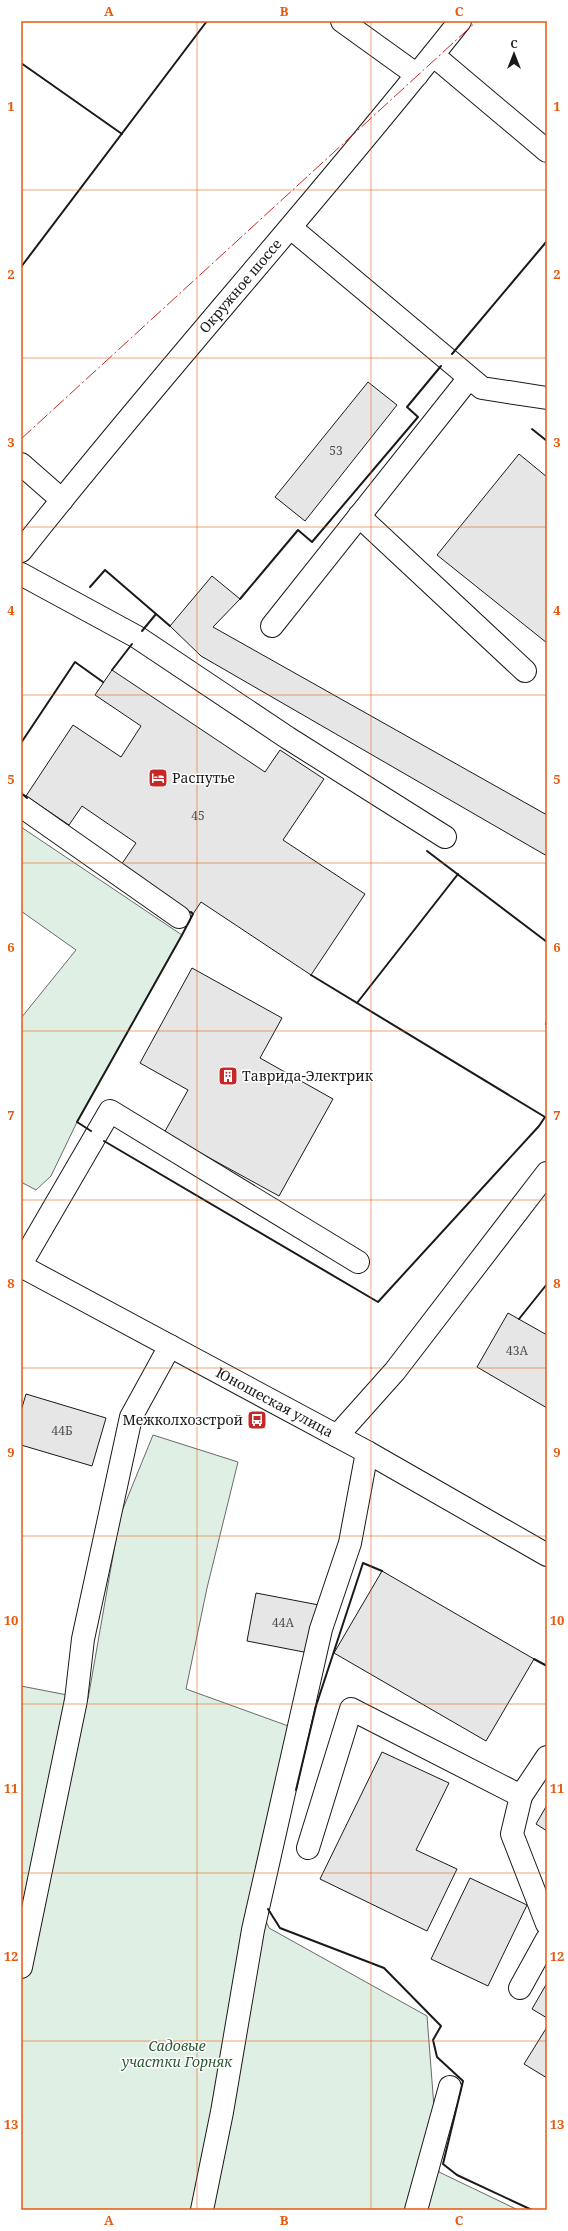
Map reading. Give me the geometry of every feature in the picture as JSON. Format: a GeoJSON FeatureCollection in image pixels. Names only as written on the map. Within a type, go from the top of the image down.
{"type":"FeatureCollection","features":[{"type":"Feature","properties":{"kind":"main road"},"geometry":{"type":"LineString","coordinates":[[342,21],[417,76]]}},
{"type":"Feature","properties":{"kind":"main road","name":"Окружное шоссе"},"geometry":{"type":"LineString","coordinates":[[21,551],[417,76],[460,21]]}},
{"type":"Feature","properties":{"kind":"main road"},"geometry":{"type":"LineString","coordinates":[[433,55],[547,151]]}},
{"type":"Feature","properties":{"kind":"main road"},"geometry":{"type":"LineString","coordinates":[[291,228],[482,388],[547,398]]}},
{"type":"Feature","properties":{"kind":"main road"},"geometry":{"type":"LineString","coordinates":[[272,626],[469,378]]}},
{"type":"Feature","properties":{"kind":"main road"},"geometry":{"type":"LineString","coordinates":[[21,464],[62,500]]}},
{"type":"Feature","properties":{"kind":"main road"},"geometry":{"type":"LineString","coordinates":[[359,516],[525,671]]}},
{"type":"Feature","properties":{"kind":"main road"},"geometry":{"type":"LineString","coordinates":[[21,574],[138,637],[288,738],[445,837]]}},
{"type":"Feature","properties":{"kind":"main road"},"geometry":{"type":"LineString","coordinates":[[21,806],[178,917]]}},
{"type":"Feature","properties":{"kind":"main road"},"geometry":{"type":"LineString","coordinates":[[21,1265],[110,1111],[358,1262]]}},
{"type":"Feature","properties":{"kind":"main road"},"geometry":{"type":"LineString","coordinates":[[337,1436],[395,1371],[547,1173]]}},
{"type":"Feature","properties":{"kind":"main road","name":"Юношеская улица"},"geometry":{"type":"LineString","coordinates":[[21,1265],[367,1452],[547,1555]]}},
{"type":"Feature","properties":{"kind":"main road"},"geometry":{"type":"LineString","coordinates":[[21,1967],[76,1700],[83,1639],[131,1417],[170,1346]]}},
{"type":"Feature","properties":{"kind":"main road"},"geometry":{"type":"LineString","coordinates":[[202,2210],[222,2112],[253,1930],[322,1629],[350,1543],[367,1452]]}},
{"type":"Feature","properties":{"kind":"main road"},"geometry":{"type":"LineString","coordinates":[[308,1848],[351,1709],[521,1796]]}},
{"type":"Feature","properties":{"kind":"main road"},"geometry":{"type":"LineString","coordinates":[[547,1757],[521,1796],[512,1834],[547,1924]]}},
{"type":"Feature","properties":{"kind":"main road"},"geometry":{"type":"LineString","coordinates":[[520,1988],[547,1939]]}},
{"type":"Feature","properties":{"kind":"main road"},"geometry":{"type":"LineString","coordinates":[[416,2210],[450,2086]]}},
{"type":"Feature","properties":{"kind":"green space"},"geometry":{"type":"Polygon","coordinates":[[[21,827],[182,935],[77,1122],[51,1176],[36,1190],[21,1182],[21,1018],[76,950],[21,911],[21,827]]]}},
{"type":"Feature","properties":{"kind":"green space","name":"Садовые участки Горняк"},"geometry":{"type":"Polygon","coordinates":[[[153,1435],[238,1462],[207,1588],[186,1689],[291,1727],[263,1914],[269,1928],[427,2016],[439,2172],[518,2210],[21,2210],[21,1686],[88,1699],[120,1516],[153,1435]]]}},
{"type":"Feature","properties":{"kind":"building"},"geometry":{"type":"Polygon","coordinates":[[[368,382],[397,405],[305,521],[275,497],[368,382]]]}},
{"type":"Feature","properties":{"kind":"building"},"geometry":{"type":"Polygon","coordinates":[[[519,454],[547,477],[547,643],[437,555],[519,454]]]}},
{"type":"Feature","properties":{"kind":"building"},"geometry":{"type":"Polygon","coordinates":[[[212,576],[240,599],[213,627],[547,815],[547,856],[201,656],[170,626],[212,576]]]}},
{"type":"Feature","properties":{"kind":"building"},"geometry":{"type":"Polygon","coordinates":[[[112,670],[265,772],[280,750],[324,779],[283,840],[365,894],[311,975],[201,902],[193,914],[121,865],[136,843],[82,806],[69,825],[26,796],[73,725],[121,757],[141,726],[95,695],[112,670]]]}},
{"type":"Feature","properties":{"kind":"building","name":"Таврида-Электрик"},"geometry":{"type":"Polygon","coordinates":[[[192,968],[282,1018],[260,1058],[333,1099],[279,1196],[164,1133],[188,1090],[140,1063],[192,968]]]}},
{"type":"Feature","properties":{"kind":"building"},"geometry":{"type":"Polygon","coordinates":[[[508,1313],[547,1335],[547,1408],[477,1367],[508,1313]]]}},
{"type":"Feature","properties":{"kind":"building"},"geometry":{"type":"Polygon","coordinates":[[[26,1394],[106,1418],[92,1466],[21,1445],[21,1411],[26,1394]]]}},
{"type":"Feature","properties":{"kind":"building"},"geometry":{"type":"Polygon","coordinates":[[[382,1571],[534,1659],[486,1741],[334,1653],[382,1571]]]}},
{"type":"Feature","properties":{"kind":"building"},"geometry":{"type":"Polygon","coordinates":[[[256,1593],[319,1605],[309,1653],[247,1641],[256,1593]]]}},
{"type":"Feature","properties":{"kind":"building"},"geometry":{"type":"Polygon","coordinates":[[[382,1752],[449,1783],[416,1850],[457,1869],[427,1931],[320,1879],[382,1752]]]}},
{"type":"Feature","properties":{"kind":"building"},"geometry":{"type":"Polygon","coordinates":[[[547,1805],[547,1831],[536,1824],[547,1805]]]}},
{"type":"Feature","properties":{"kind":"building"},"geometry":{"type":"Polygon","coordinates":[[[470,1878],[527,1905],[488,1986],[431,1959],[470,1878]]]}},
{"type":"Feature","properties":{"kind":"building"},"geometry":{"type":"Polygon","coordinates":[[[547,1983],[547,2018],[532,2009],[547,1983]]]}},
{"type":"Feature","properties":{"kind":"building"},"geometry":{"type":"Polygon","coordinates":[[[547,2027],[547,2078],[524,2064],[547,2027]]]}},
{"type":"Feature","properties":{"kind":"wall"},"geometry":{"type":"LineString","coordinates":[[21,267],[207,21]]}},
{"type":"Feature","properties":{"kind":"wall"},"geometry":{"type":"LineString","coordinates":[[21,63],[122,134]]}},
{"type":"Feature","properties":{"kind":"wall"},"geometry":{"type":"LineString","coordinates":[[452,354],[547,241]]}},
{"type":"Feature","properties":{"kind":"wall"},"geometry":{"type":"LineString","coordinates":[[240,599],[298,530],[312,542],[418,417],[407,407],[441,366]]}},
{"type":"Feature","properties":{"kind":"wall"},"geometry":{"type":"LineString","coordinates":[[532,429],[547,441]]}},
{"type":"Feature","properties":{"kind":"wall"},"geometry":{"type":"LineString","coordinates":[[90,587],[105,570],[170,626]]}},
{"type":"Feature","properties":{"kind":"wall"},"geometry":{"type":"LineString","coordinates":[[142,631],[156,614]]}},
{"type":"Feature","properties":{"kind":"wall"},"geometry":{"type":"LineString","coordinates":[[112,670],[132,644]]}},
{"type":"Feature","properties":{"kind":"wall"},"geometry":{"type":"LineString","coordinates":[[21,743],[75,662],[103,682]]}},
{"type":"Feature","properties":{"kind":"wall"},"geometry":{"type":"LineString","coordinates":[[21,793],[27,798]]}},
{"type":"Feature","properties":{"kind":"wall"},"geometry":{"type":"LineString","coordinates":[[427,851],[547,942]]}},
{"type":"Feature","properties":{"kind":"wall"},"geometry":{"type":"LineString","coordinates":[[357,1003],[458,874]]}},
{"type":"Feature","properties":{"kind":"wall"},"geometry":{"type":"LineString","coordinates":[[91,1131],[77,1122],[182,935],[193,914],[191,912]]}},
{"type":"Feature","properties":{"kind":"wall"},"geometry":{"type":"LineString","coordinates":[[104,1141],[378,1302],[539,1126],[545,1117],[311,975]]}},
{"type":"Feature","properties":{"kind":"wall"},"geometry":{"type":"LineString","coordinates":[[519,1319],[547,1284]]}},
{"type":"Feature","properties":{"kind":"wall"},"geometry":{"type":"LineString","coordinates":[[296,1790],[316,1706],[363,1563],[382,1571]]}},
{"type":"Feature","properties":{"kind":"wall"},"geometry":{"type":"LineString","coordinates":[[534,1659],[547,1666]]}},
{"type":"Feature","properties":{"kind":"wall"},"geometry":{"type":"LineString","coordinates":[[268,1909],[280,1928],[384,1968],[441,2026],[433,2040],[437,2057],[463,2081],[443,2164],[457,2175],[532,2210]]}},
{"type":"Feature","properties":{"kind":"power"},"geometry":{"type":"LineString","coordinates":[[21,439],[477,21]]}},
{"type":"Feature","properties":{"kind":"place","name":"Распутье"},"geometry":{"type":"Point","coordinates":[158,778]}},
{"type":"Feature","properties":{"kind":"place","name":"Таврида-Электрик"},"geometry":{"type":"Point","coordinates":[228,1076]}},
{"type":"Feature","properties":{"kind":"place","name":"Межколхозстрой"},"geometry":{"type":"Point","coordinates":[257,1420]}}]}
